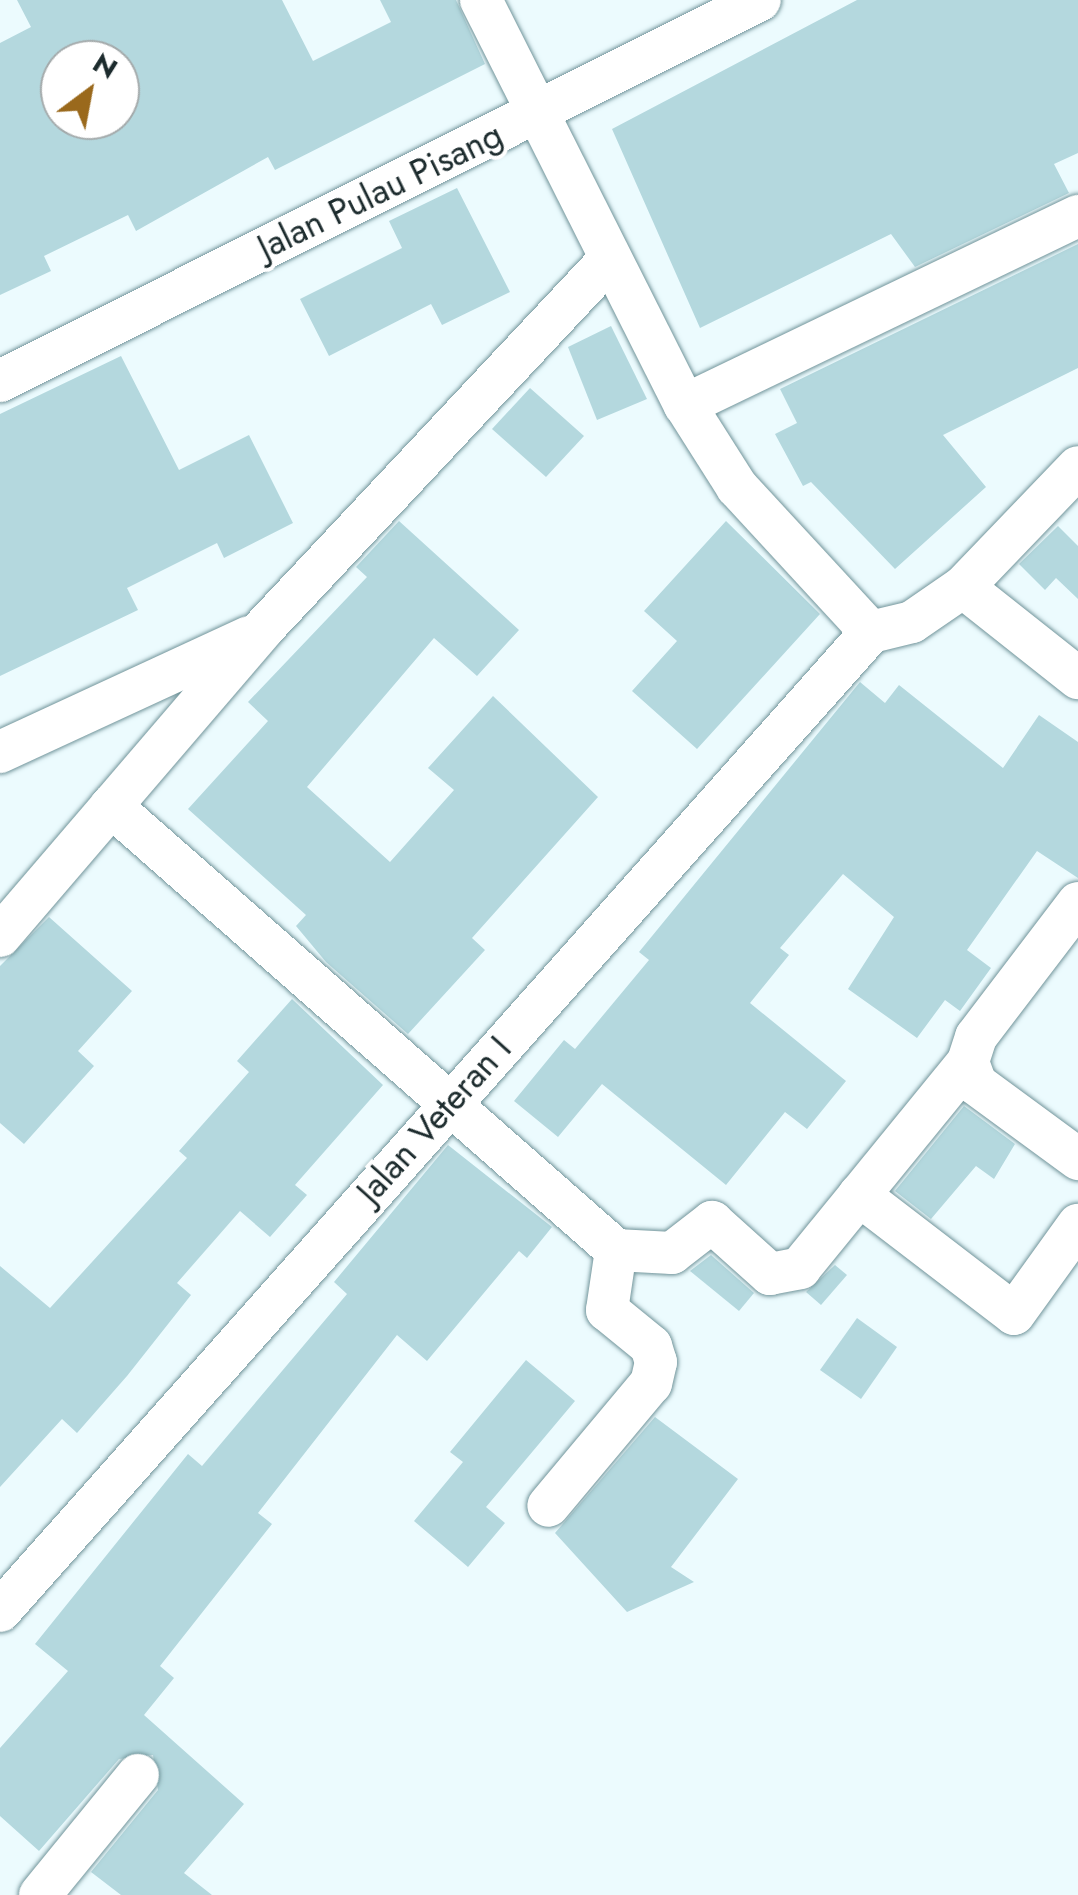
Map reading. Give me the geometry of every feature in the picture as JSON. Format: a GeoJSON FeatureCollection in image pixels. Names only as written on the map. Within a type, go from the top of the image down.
{"type":"FeatureCollection","features":[{"type":"Feature","properties":{"kind":"street"},"geometry":{"type":"LineString","coordinates":[[481,0],[685,405],[737,487],[871,632],[912,622],[963,587],[1078,466]]}},
{"type":"Feature","properties":{"kind":"street","name":"Jalan Pulau Pisang"},"geometry":{"type":"LineString","coordinates":[[0,380],[760,0]]}},
{"type":"Feature","properties":{"kind":"street"},"geometry":{"type":"LineString","coordinates":[[685,405],[1078,216]]}},
{"type":"Feature","properties":{"kind":"street"},"geometry":{"type":"LineString","coordinates":[[0,936],[261,631],[610,260]]}},
{"type":"Feature","properties":{"kind":"street"},"geometry":{"type":"LineString","coordinates":[[963,587],[1078,678]]}},
{"type":"Feature","properties":{"kind":"street"},"geometry":{"type":"LineString","coordinates":[[0,752],[261,631]]}},
{"type":"Feature","properties":{"kind":"street","name":"Jalan Veteran I"},"geometry":{"type":"LineString","coordinates":[[0,1610],[871,632]]}},
{"type":"Feature","properties":{"kind":"street"},"geometry":{"type":"LineString","coordinates":[[110,806],[616,1250],[672,1253],[712,1222],[770,1274],[800,1268],[968,1062],[976,1037],[1078,902]]}},
{"type":"Feature","properties":{"kind":"street"},"geometry":{"type":"LineString","coordinates":[[968,1062],[976,1084],[1078,1159]]}},
{"type":"Feature","properties":{"kind":"street"},"geometry":{"type":"LineString","coordinates":[[860,1195],[1014,1314],[1078,1225]]}},
{"type":"Feature","properties":{"kind":"street"},"geometry":{"type":"LineString","coordinates":[[548,1506],[651,1383],[656,1362],[651,1346],[607,1310],[616,1250]]}},
{"type":"Feature","properties":{"kind":"street"},"geometry":{"type":"LineString","coordinates":[[40,1895],[138,1775]]}},
{"type":"Feature","properties":{"kind":"building"},"geometry":{"type":"Polygon","coordinates":[[[17,0],[282,0],[313,61],[391,22],[380,0],[456,0],[485,64],[275,170],[268,157],[136,231],[128,215],[44,256],[51,271],[0,295],[0,43],[31,27],[17,0]]]}},
{"type":"Feature","properties":{"kind":"building"},"geometry":{"type":"Polygon","coordinates":[[[857,0],[1078,0],[1078,153],[1054,164],[1069,193],[915,267],[891,234],[700,328],[612,129],[857,0]]]}},
{"type":"Feature","properties":{"kind":"building"},"geometry":{"type":"Polygon","coordinates":[[[457,188],[510,292],[442,325],[431,304],[329,356],[300,299],[402,248],[389,221],[457,188]]]}},
{"type":"Feature","properties":{"kind":"building"},"geometry":{"type":"Polygon","coordinates":[[[1078,244],[1078,368],[943,435],[986,487],[895,569],[811,482],[803,486],[775,434],[797,423],[780,389],[1078,244]]]}},
{"type":"Feature","properties":{"kind":"building"},"geometry":{"type":"Polygon","coordinates":[[[611,326],[647,399],[597,420],[568,347],[611,326]]]}},
{"type":"Feature","properties":{"kind":"building"},"geometry":{"type":"Polygon","coordinates":[[[121,356],[179,470],[249,435],[293,523],[224,558],[217,543],[127,588],[138,610],[0,676],[0,414],[121,356]]]}},
{"type":"Feature","properties":{"kind":"building"},"geometry":{"type":"Polygon","coordinates":[[[530,388],[584,436],[546,477],[492,429],[530,388]]]}},
{"type":"Feature","properties":{"kind":"building"},"geometry":{"type":"Polygon","coordinates":[[[399,521],[519,630],[477,676],[434,638],[307,787],[390,862],[454,790],[428,768],[493,696],[598,797],[472,938],[485,950],[408,1034],[326,962],[296,926],[306,915],[188,809],[268,721],[248,702],[367,577],[356,567],[399,521]]]}},
{"type":"Feature","properties":{"kind":"building"},"geometry":{"type":"Polygon","coordinates":[[[726,521],[820,614],[697,749],[632,691],[677,641],[644,611],[726,521]]]}},
{"type":"Feature","properties":{"kind":"building"},"geometry":{"type":"Polygon","coordinates":[[[1058,526],[1078,546],[1078,599],[1056,578],[1045,590],[1019,564],[1058,526]]]}},
{"type":"Feature","properties":{"kind":"building"},"geometry":{"type":"Polygon","coordinates":[[[860,682],[885,703],[899,685],[1003,768],[1039,715],[1078,742],[1078,878],[1037,851],[967,950],[991,968],[960,1011],[945,1000],[917,1038],[848,989],[894,917],[843,874],[780,948],[789,955],[750,1003],[846,1081],[807,1129],[785,1112],[726,1185],[602,1084],[558,1137],[514,1101],[564,1040],[575,1049],[649,960],[639,952],[860,682]]]}},
{"type":"Feature","properties":{"kind":"building"},"geometry":{"type":"Polygon","coordinates":[[[49,917],[132,991],[78,1051],[94,1066],[24,1144],[0,1123],[0,966],[49,917]]]}},
{"type":"Feature","properties":{"kind":"building"},"geometry":{"type":"Polygon","coordinates":[[[292,999],[383,1085],[295,1185],[307,1195],[270,1237],[240,1211],[177,1283],[191,1295],[127,1376],[77,1433],[62,1419],[0,1487],[0,1266],[50,1308],[187,1158],[179,1151],[249,1072],[237,1061],[292,999]]]}},
{"type":"Feature","properties":{"kind":"building"},"geometry":{"type":"Polygon","coordinates":[[[964,1106],[1015,1144],[994,1179],[976,1166],[931,1219],[895,1191],[964,1106]]]}},
{"type":"Feature","properties":{"kind":"building"},"geometry":{"type":"Polygon","coordinates":[[[448,1145],[552,1227],[527,1258],[519,1251],[427,1361],[397,1335],[258,1513],[272,1524],[160,1666],[174,1678],[144,1715],[244,1804],[184,1873],[212,1895],[121,1895],[91,1872],[158,1790],[153,1755],[119,1759],[39,1851],[0,1816],[0,1748],[68,1671],[35,1644],[188,1454],[202,1466],[347,1294],[334,1282],[448,1145]]]}},
{"type":"Feature","properties":{"kind":"building"},"geometry":{"type":"Polygon","coordinates":[[[711,1255],[754,1293],[739,1311],[690,1271],[711,1255]]]}},
{"type":"Feature","properties":{"kind":"building"},"geometry":{"type":"Polygon","coordinates":[[[835,1265],[847,1275],[821,1305],[806,1292],[835,1265]]]}},
{"type":"Feature","properties":{"kind":"building"},"geometry":{"type":"Polygon","coordinates":[[[857,1318],[897,1347],[861,1399],[820,1370],[857,1318]]]}},
{"type":"Feature","properties":{"kind":"building"},"geometry":{"type":"Polygon","coordinates":[[[526,1360],[575,1401],[486,1507],[505,1523],[468,1567],[414,1521],[463,1462],[450,1452],[526,1360]]]}},
{"type":"Feature","properties":{"kind":"building"},"geometry":{"type":"Polygon","coordinates":[[[655,1417],[738,1479],[671,1567],[694,1582],[627,1612],[555,1533],[655,1417]]]}}]}
